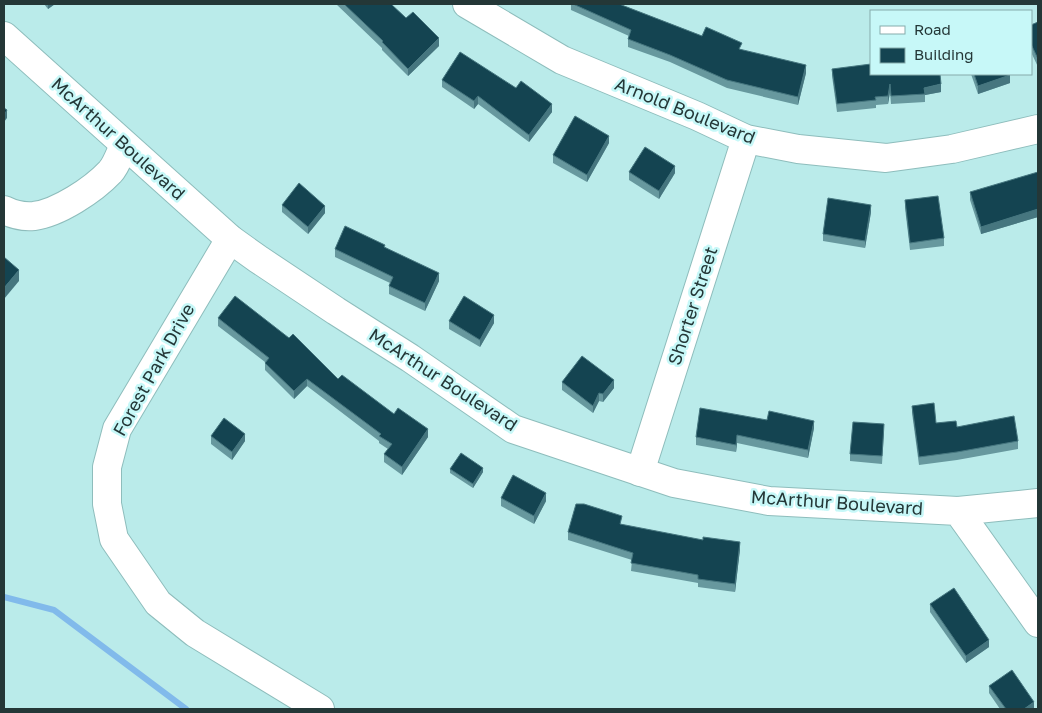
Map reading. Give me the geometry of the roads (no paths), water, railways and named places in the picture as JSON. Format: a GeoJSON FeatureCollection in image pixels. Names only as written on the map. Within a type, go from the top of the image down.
{"type":"FeatureCollection","features":[{"type":"Feature","properties":{"kind":"street","name":"Arnold Boulevard"},"geometry":{"type":"LineString","coordinates":[[467,4],[562,60],[697,116],[746,139],[798,149],[886,158],[952,149],[1038,129]]}},
{"type":"Feature","properties":{"kind":"street","name":"McArthur Boulevard"},"geometry":{"type":"LineString","coordinates":[[4,36],[230,238],[258,259],[410,358],[513,429],[674,482],[769,501],[958,511],[1038,503]]}},
{"type":"Feature","properties":{"kind":"street","name":"Shorter Street"},"geometry":{"type":"LineString","coordinates":[[640,472],[746,139]]}},
{"type":"Feature","properties":{"kind":"street"},"geometry":{"type":"LineString","coordinates":[[4,210],[11,214],[33,216],[53,211],[79,197],[111,171],[124,145]]}},
{"type":"Feature","properties":{"kind":"street","name":"Forest Park Drive"},"geometry":{"type":"LineString","coordinates":[[230,238],[117,429],[107,467],[107,504],[114,538],[158,602],[195,633],[320,709]]}},
{"type":"Feature","properties":{"kind":"street"},"geometry":{"type":"LineString","coordinates":[[958,511],[1038,623]]}},
{"type":"Feature","properties":{"kind":"waterway"},"geometry":{"type":"LineString","coordinates":[[4,597],[54,610],[186,709]]}}]}
